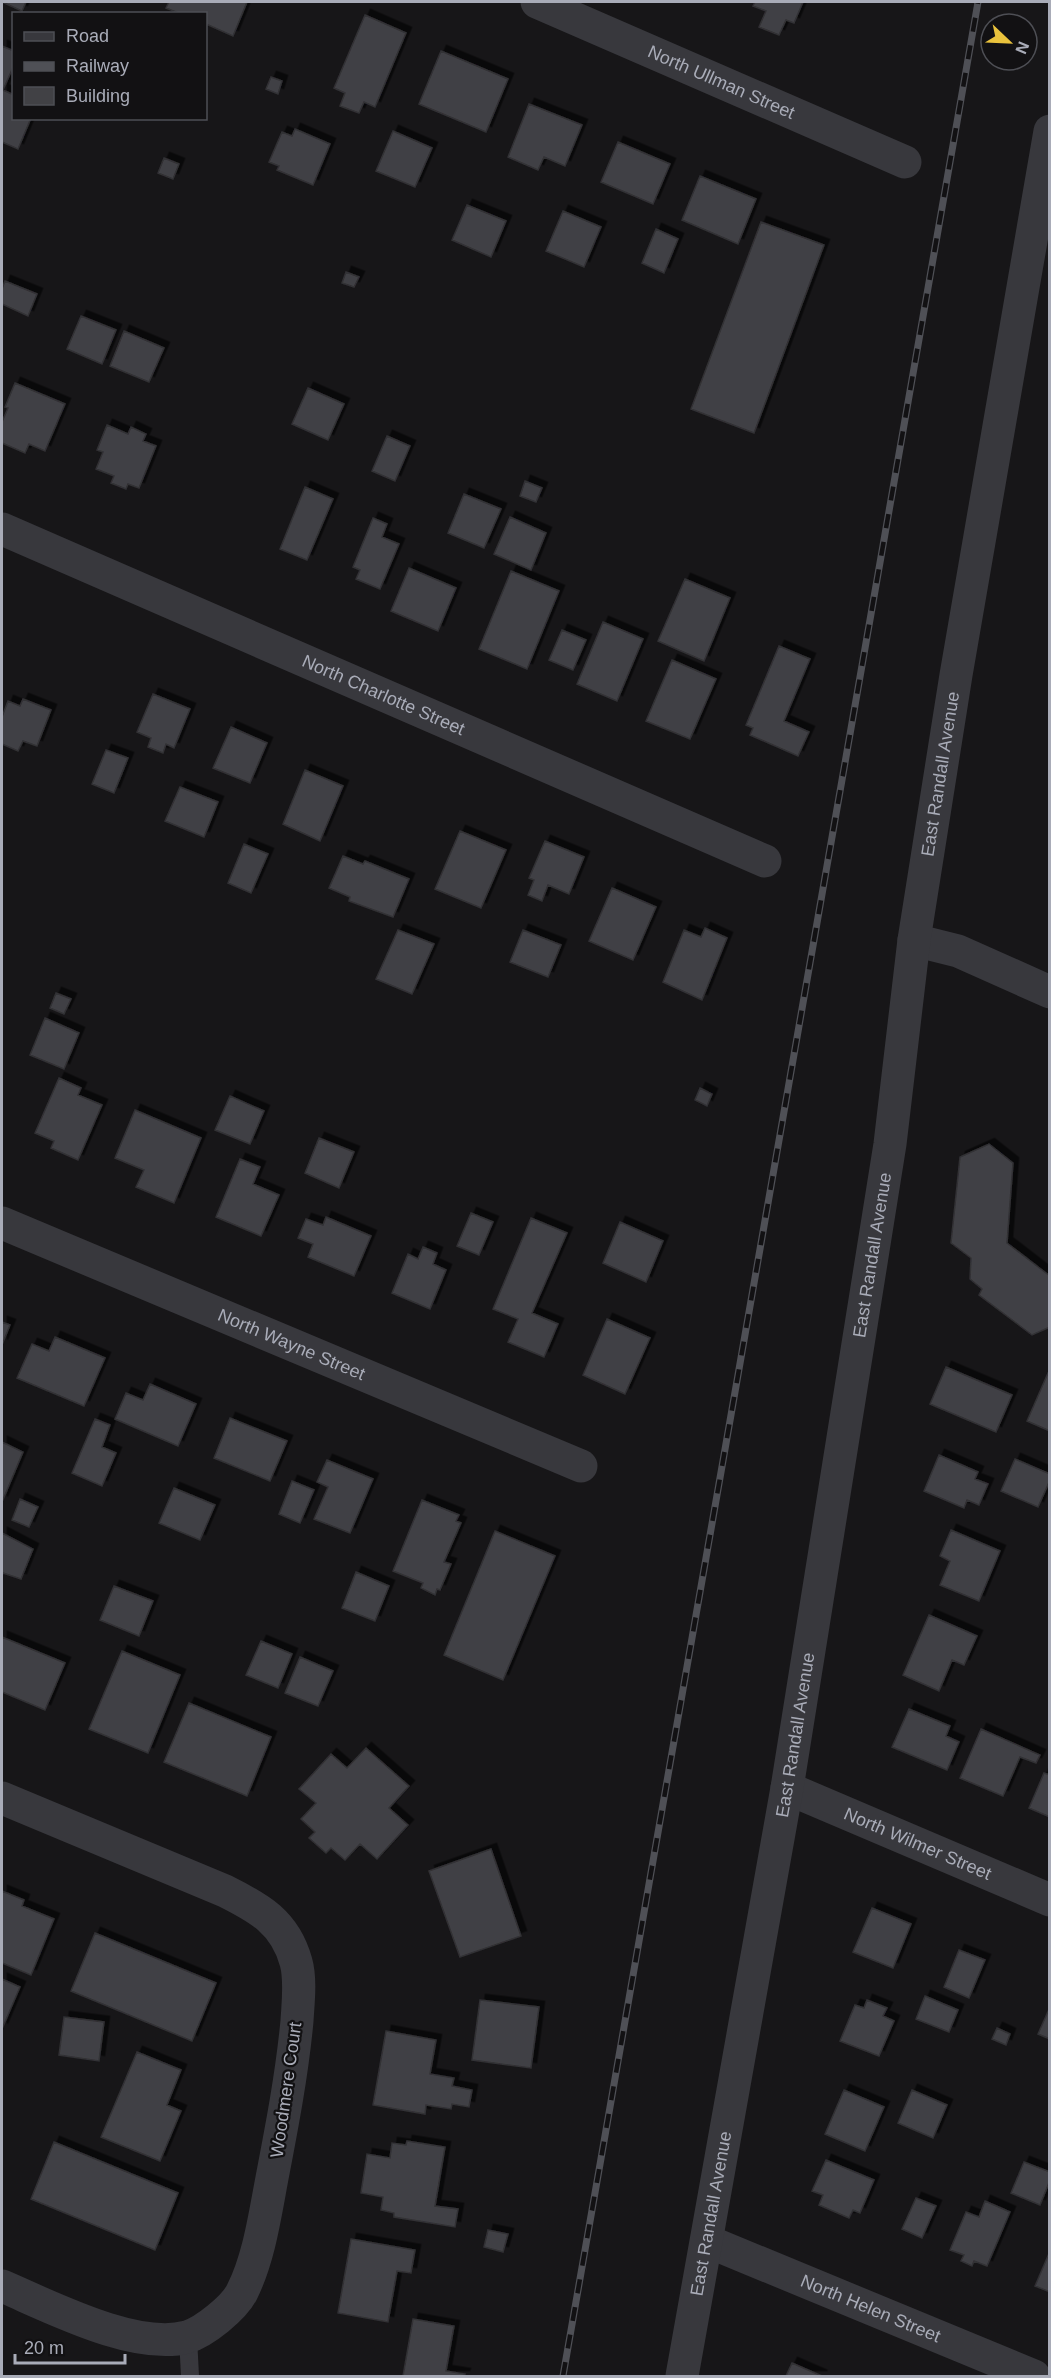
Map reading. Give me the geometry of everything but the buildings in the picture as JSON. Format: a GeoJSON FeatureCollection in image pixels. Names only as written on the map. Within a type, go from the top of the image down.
{"type":"FeatureCollection","features":[{"type":"Feature","properties":{"kind":"street","name":"North Ullman Street"},"geometry":{"type":"LineString","coordinates":[[537,2],[904,162]]}},
{"type":"Feature","properties":{"kind":"street","name":"East Randall Avenue"},"geometry":{"type":"LineString","coordinates":[[682,2376],[787,1788],[890,1144],[914,940],[956,675],[1041,228],[1050,131]]}},
{"type":"Feature","properties":{"kind":"street","name":"North Charlotte Street"},"geometry":{"type":"LineString","coordinates":[[2,529],[765,861]]}},
{"type":"Feature","properties":{"kind":"street"},"geometry":{"type":"LineString","coordinates":[[914,940],[958,951],[1050,992]]}},
{"type":"Feature","properties":{"kind":"street","name":"North Wayne Street"},"geometry":{"type":"LineString","coordinates":[[2,1223],[581,1466]]}},
{"type":"Feature","properties":{"kind":"street","name":"North Wilmer Street"},"geometry":{"type":"LineString","coordinates":[[787,1788],[1050,1900]]}},
{"type":"Feature","properties":{"kind":"street","name":"Woodmere Court"},"geometry":{"type":"LineString","coordinates":[[2,1797],[260,1908],[282,1932],[296,1962],[298,2001],[294,2052],[263,2225],[250,2272],[241,2294],[219,2318],[188,2337],[166,2341],[140,2337],[86,2322],[2,2286]]}},
{"type":"Feature","properties":{"kind":"street","name":"North Helen Street"},"geometry":{"type":"LineString","coordinates":[[707,2241],[1034,2376]]}},
{"type":"Feature","properties":{"kind":"lane"},"geometry":{"type":"LineString","coordinates":[[188,2337],[190,2376]]}},
{"type":"Feature","properties":{"kind":"railway"},"geometry":{"type":"LineString","coordinates":[[563,2376],[978,2]]}}]}
